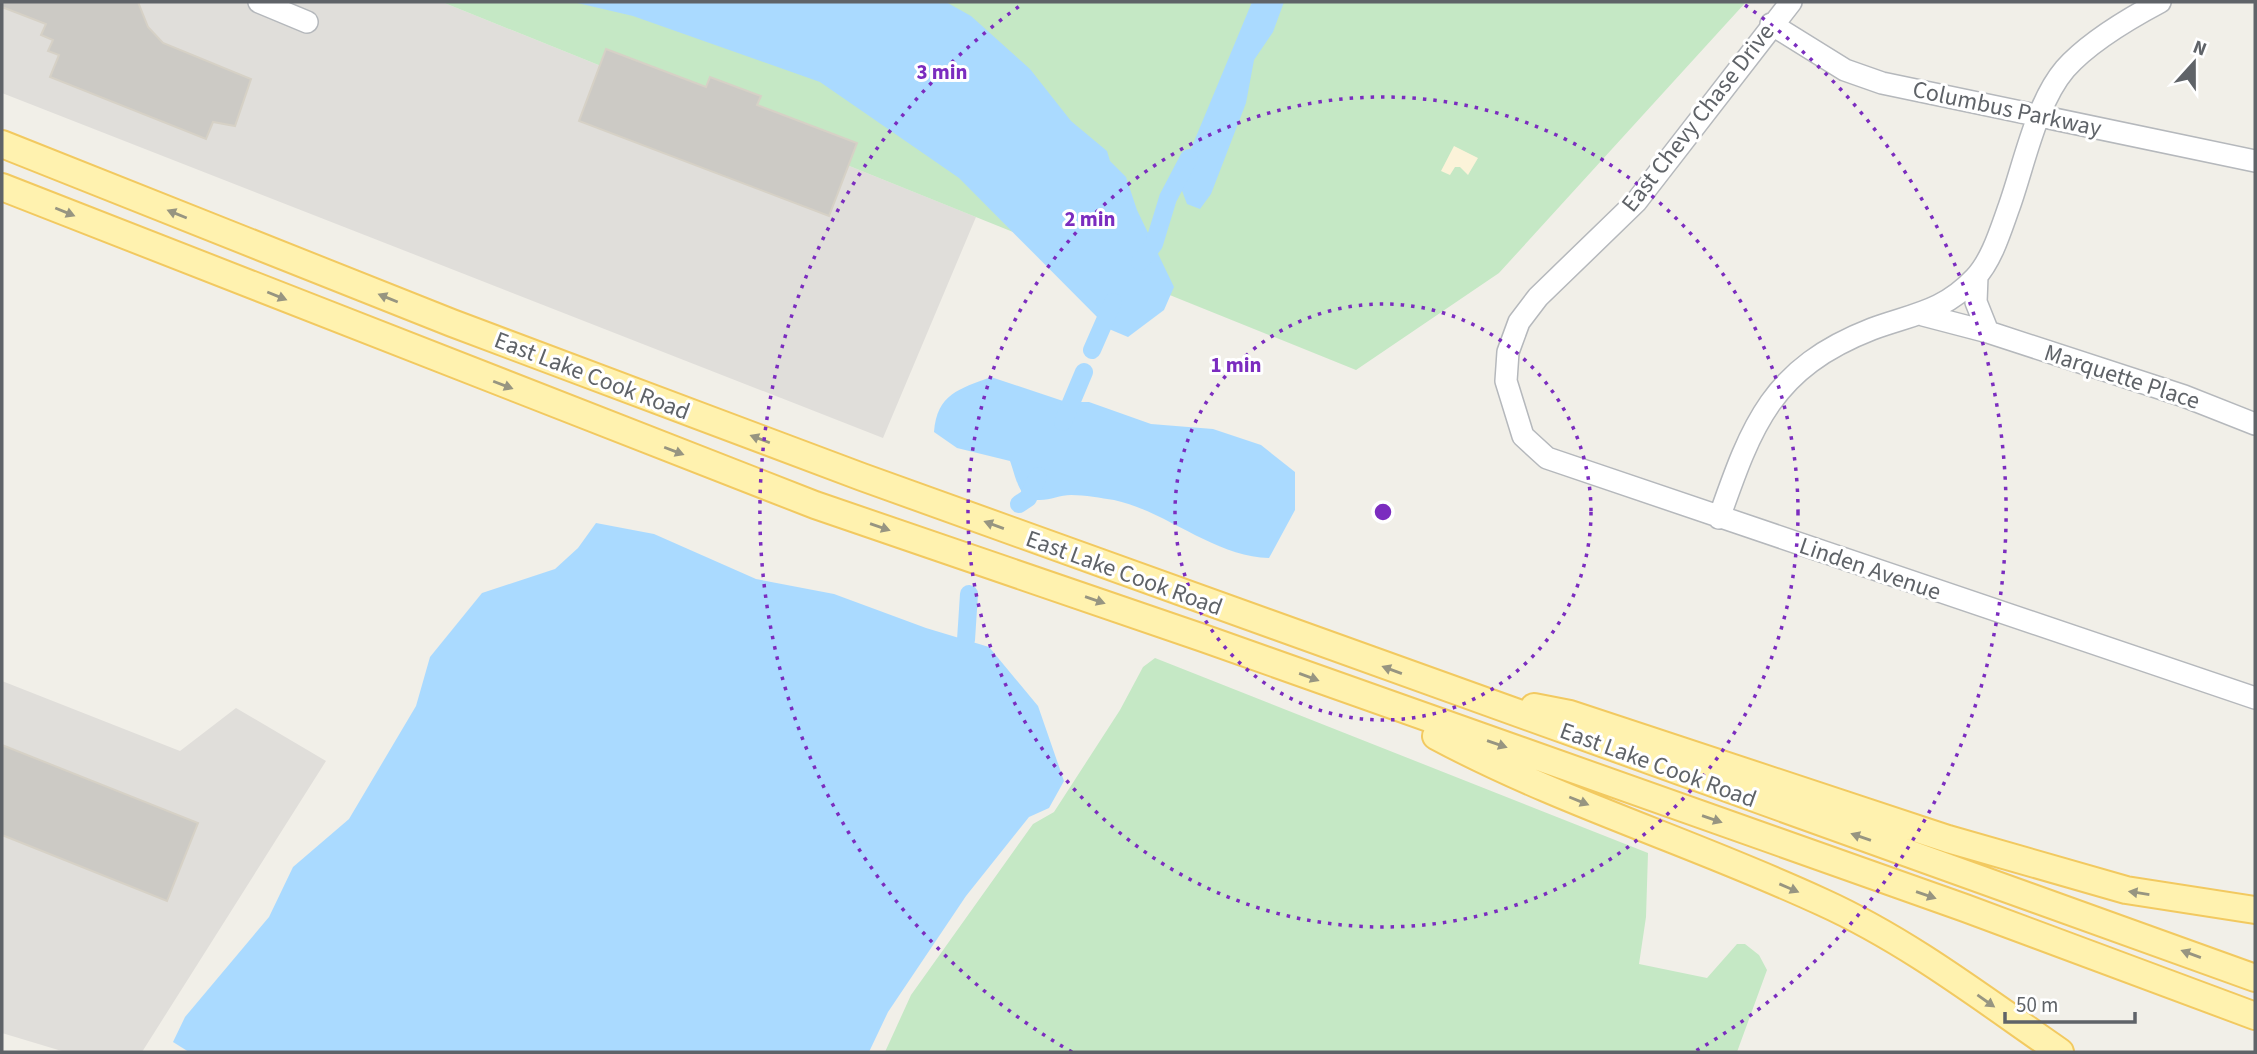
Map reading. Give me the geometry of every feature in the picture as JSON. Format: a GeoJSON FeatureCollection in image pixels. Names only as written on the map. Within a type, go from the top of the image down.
{"type":"FeatureCollection","features":[{"type":"Feature","properties":{"kind":"main road","name":"East Lake Cook Road"},"geometry":{"type":"LineString","coordinates":[[2,144],[624,388],[1456,693],[2255,978]]}},
{"type":"Feature","properties":{"kind":"main road","name":"East Lake Cook Road"},"geometry":{"type":"LineString","coordinates":[[2,187],[815,505],[1203,638],[1363,697],[1965,908],[2255,1016]]}},
{"type":"Feature","properties":{"kind":"main road"},"geometry":{"type":"LineString","coordinates":[[610,426],[624,388]]}},
{"type":"Feature","properties":{"kind":"main road"},"geometry":{"type":"LineString","coordinates":[[1456,693],[1570,714],[1948,839],[2126,890],[2255,910]]}},
{"type":"Feature","properties":{"kind":"main road"},"geometry":{"type":"LineString","coordinates":[[1363,697],[1485,763],[1738,865],[1870,926],[1928,961],[2060,1052]]}},
{"type":"Feature","properties":{"kind":"street"},"geometry":{"type":"LineString","coordinates":[[259,2],[307,22]]}},
{"type":"Feature","properties":{"kind":"street","name":"East Chevy Chase Drive"},"geometry":{"type":"LineString","coordinates":[[1511,406],[1506,381],[1508,352],[1519,322],[1538,297],[1636,202],[1771,24],[1791,2]]}},
{"type":"Feature","properties":{"kind":"street"},"geometry":{"type":"LineString","coordinates":[[1719,518],[1743,449],[1765,406],[1790,378],[1841,343],[1874,329],[1923,315],[1953,297],[1977,276],[1998,238],[2040,115],[2064,70],[2096,43],[2160,2]]}},
{"type":"Feature","properties":{"kind":"street","name":"Columbus Parkway"},"geometry":{"type":"LineString","coordinates":[[1771,24],[1845,70],[1882,83],[2255,161]]}},
{"type":"Feature","properties":{"kind":"street"},"geometry":{"type":"LineString","coordinates":[[1977,276],[1976,302],[1988,332]]}},
{"type":"Feature","properties":{"kind":"street","name":"Marquette Place"},"geometry":{"type":"LineString","coordinates":[[1923,315],[1988,332],[2184,396],[2255,424]]}},
{"type":"Feature","properties":{"kind":"street","name":"Linden Avenue"},"geometry":{"type":"LineString","coordinates":[[1511,406],[1523,436],[1547,458],[2255,698]]}},
{"type":"Feature","properties":{"kind":"shaded area"},"geometry":{"type":"Polygon","coordinates":[[[2,2],[442,2],[976,217],[883,438],[2,93],[2,2]]]}},
{"type":"Feature","properties":{"kind":"shaded area"},"geometry":{"type":"Polygon","coordinates":[[[2,681],[180,751],[236,708],[326,761],[142,1052],[65,1052],[2,1033],[2,681]]]}},
{"type":"Feature","properties":{"kind":"green space"},"geometry":{"type":"Polygon","coordinates":[[[442,2],[1746,2],[1499,273],[1356,370],[442,2]]]}},
{"type":"Feature","properties":{"kind":"green space"},"geometry":{"type":"Polygon","coordinates":[[[1155,658],[1648,853],[1646,917],[1639,964],[1707,978],[1737,944],[1745,944],[1759,955],[1767,970],[1737,1052],[885,1052],[911,995],[1033,824],[1054,812],[1120,710],[1143,667],[1155,658]]]}},
{"type":"Feature","properties":{"kind":"sand"},"geometry":{"type":"Polygon","coordinates":[[[1454,146],[1478,158],[1468,175],[1460,167],[1455,167],[1450,175],[1441,171],[1454,146]]]}},
{"type":"Feature","properties":{"kind":"water"},"geometry":{"type":"Polygon","coordinates":[[[573,2],[946,2],[971,16],[1030,69],[1071,121],[1107,151],[1110,161],[1126,177],[1137,210],[1174,287],[1164,310],[1128,337],[1109,329],[959,178],[820,82],[633,16],[573,2]]]}},
{"type":"Feature","properties":{"kind":"water"},"geometry":{"type":"Polygon","coordinates":[[[1252,2],[1284,2],[1273,32],[1254,60],[1246,103],[1211,194],[1200,209],[1187,204],[1178,180],[1252,2]]]}},
{"type":"Feature","properties":{"kind":"water"},"geometry":{"type":"Polygon","coordinates":[[[991,377],[1066,402],[1089,402],[1151,424],[1213,429],[1261,445],[1295,472],[1295,510],[1269,558],[1229,550],[1153,514],[1114,500],[1071,495],[1045,500],[1029,498],[1019,487],[1010,461],[957,448],[934,432],[936,419],[945,401],[969,385],[991,377]]]}},
{"type":"Feature","properties":{"kind":"water"},"geometry":{"type":"Polygon","coordinates":[[[596,523],[654,534],[756,579],[834,594],[926,628],[989,647],[1038,706],[1064,781],[1049,808],[1029,817],[966,896],[888,1012],[869,1052],[189,1052],[173,1042],[185,1017],[269,917],[293,867],[349,819],[416,706],[430,657],[482,593],[555,569],[578,548],[596,523]]]}},
{"type":"Feature","properties":{"kind":"building"},"geometry":{"type":"Polygon","coordinates":[[[2,2],[138,2],[148,27],[163,43],[251,79],[235,126],[213,122],[206,139],[50,77],[59,55],[48,51],[53,40],[41,35],[46,24],[2,7],[2,2]]]}},
{"type":"Feature","properties":{"kind":"building"},"geometry":{"type":"Polygon","coordinates":[[[606,49],[706,87],[710,77],[761,96],[757,105],[857,143],[829,216],[579,121],[606,49]]]}},
{"type":"Feature","properties":{"kind":"building"},"geometry":{"type":"Polygon","coordinates":[[[2,745],[198,823],[167,901],[2,835],[2,745]]]}},
{"type":"Feature","properties":{"kind":"waterway"},"geometry":{"type":"LineString","coordinates":[[1140,262],[1154,244],[1168,198],[1189,158]]}},
{"type":"Feature","properties":{"kind":"waterway"},"geometry":{"type":"LineString","coordinates":[[1092,350],[1113,302]]}},
{"type":"Feature","properties":{"kind":"waterway"},"geometry":{"type":"LineString","coordinates":[[1063,422],[1084,372]]}},
{"type":"Feature","properties":{"kind":"waterway"},"geometry":{"type":"LineString","coordinates":[[1019,504],[1028,498],[1038,476]]}},
{"type":"Feature","properties":{"kind":"waterway"},"geometry":{"type":"LineString","coordinates":[[966,640],[969,594]]}}]}
